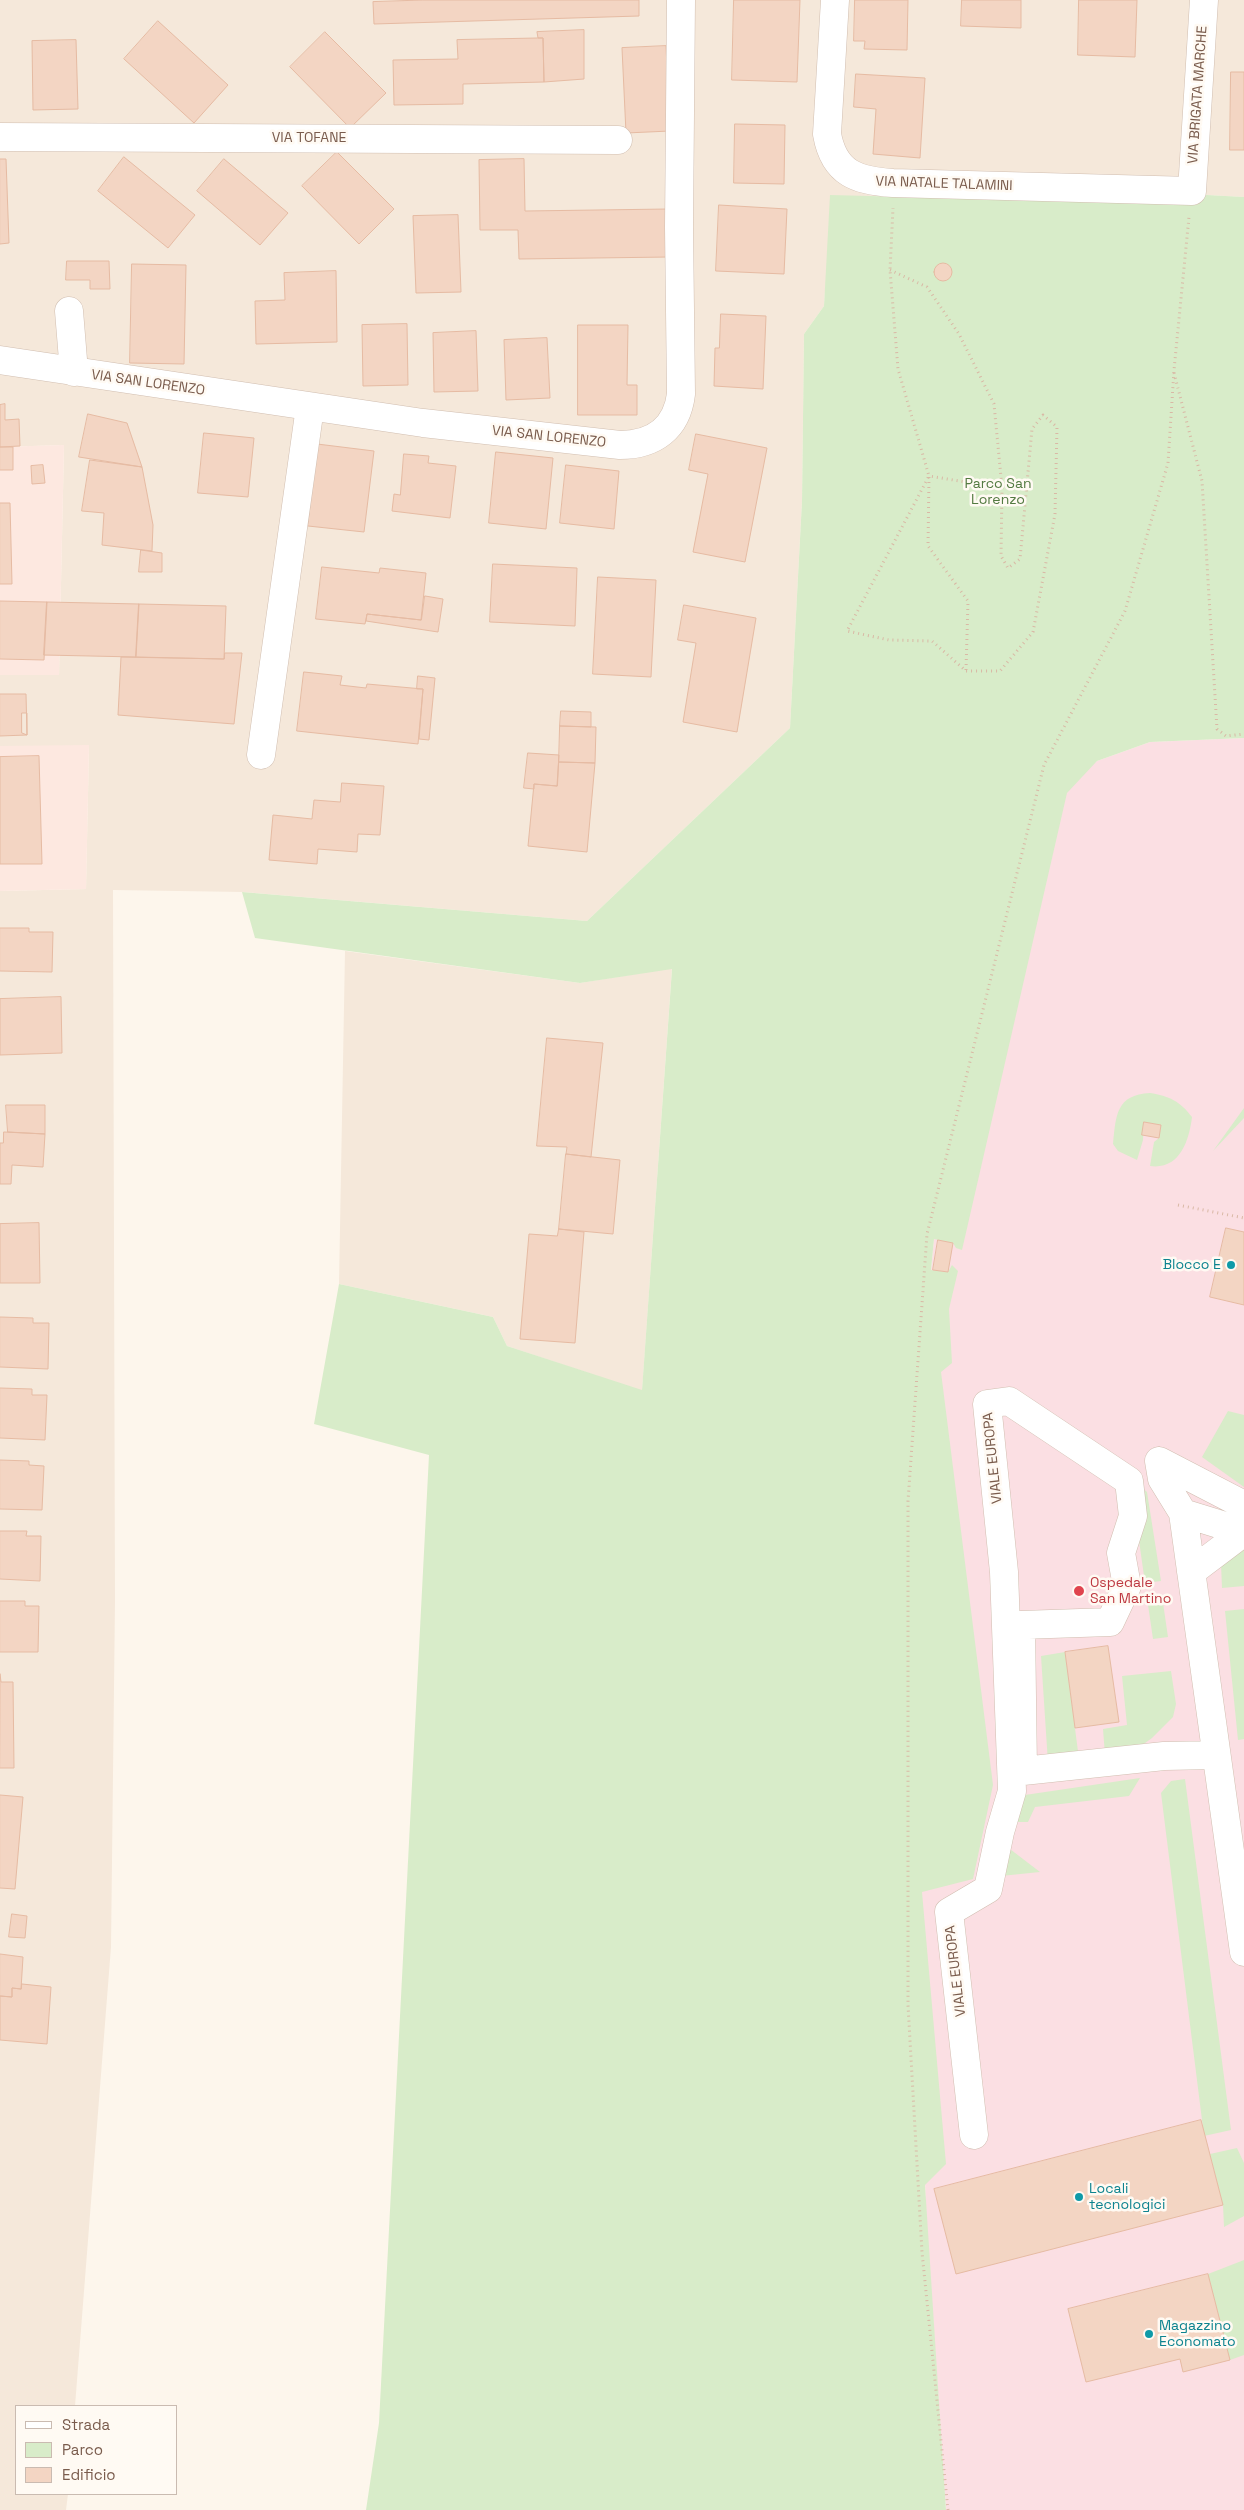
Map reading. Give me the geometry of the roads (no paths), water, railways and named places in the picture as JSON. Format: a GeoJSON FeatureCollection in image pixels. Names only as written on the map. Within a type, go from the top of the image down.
{"type":"FeatureCollection","features":[{"type":"Feature","properties":{"kind":"street","name":"VIA SAN LORENZO"},"geometry":{"type":"LineString","coordinates":[[0,360],[423,423],[620,445],[635,445],[649,441],[672,423],[679,410],[681,394],[679,227],[681,0]]}},
{"type":"Feature","properties":{"kind":"street","name":"VIA NATALE TALAMINI"},"geometry":{"type":"LineString","coordinates":[[835,0],[827,134],[829,146],[838,162],[852,175],[869,181],[894,183],[1192,191]]}},
{"type":"Feature","properties":{"kind":"street","name":"VIA BRIGATA MARCHE"},"geometry":{"type":"LineString","coordinates":[[1192,191],[1204,0]]}},
{"type":"Feature","properties":{"kind":"street","name":"VIA TOFANE"},"geometry":{"type":"LineString","coordinates":[[0,137],[618,140]]}},
{"type":"Feature","properties":{"kind":"street"},"geometry":{"type":"LineString","coordinates":[[68,311],[74,372]]}},
{"type":"Feature","properties":{"kind":"street"},"geometry":{"type":"LineString","coordinates":[[262,755],[310,406]]}},
{"type":"Feature","properties":{"kind":"street","name":"VIALE EUROPA"},"geometry":{"type":"LineString","coordinates":[[974,2135],[949,1912],[988,1890],[1000,1832],[1012,1791],[1004,1572],[987,1404],[1009,1401],[1129,1481],[1133,1516],[1122,1553],[1126,1586],[1110,1622],[1022,1625],[1023,1771],[1164,1756],[1216,1754]]}},
{"type":"Feature","properties":{"kind":"street"},"geometry":{"type":"LineString","coordinates":[[1244,1505],[1159,1461],[1162,1479],[1183,1513],[1216,1754],[1233,1793],[1244,1952]]}},
{"type":"Feature","properties":{"kind":"street"},"geometry":{"type":"LineString","coordinates":[[1183,1513],[1244,1532]]}},
{"type":"Feature","properties":{"kind":"street"},"geometry":{"type":"LineString","coordinates":[[1191,1572],[1244,1532]]}},
{"type":"Feature","properties":{"kind":"place","name":"Blocco E"},"geometry":{"type":"Point","coordinates":[1231,1265]}},
{"type":"Feature","properties":{"kind":"place","name":"Ospedale San Martino"},"geometry":{"type":"Point","coordinates":[1079,1591]}},
{"type":"Feature","properties":{"kind":"place","name":"Locali tecnologici"},"geometry":{"type":"Point","coordinates":[1079,2197]}},
{"type":"Feature","properties":{"kind":"place","name":"Magazzino Economato"},"geometry":{"type":"Point","coordinates":[1149,2334]}},
{"type":"Feature","properties":{"kind":"park label","name":"Parco San Lorenzo"},"geometry":{"type":"Point","coordinates":[998,492]}}]}
